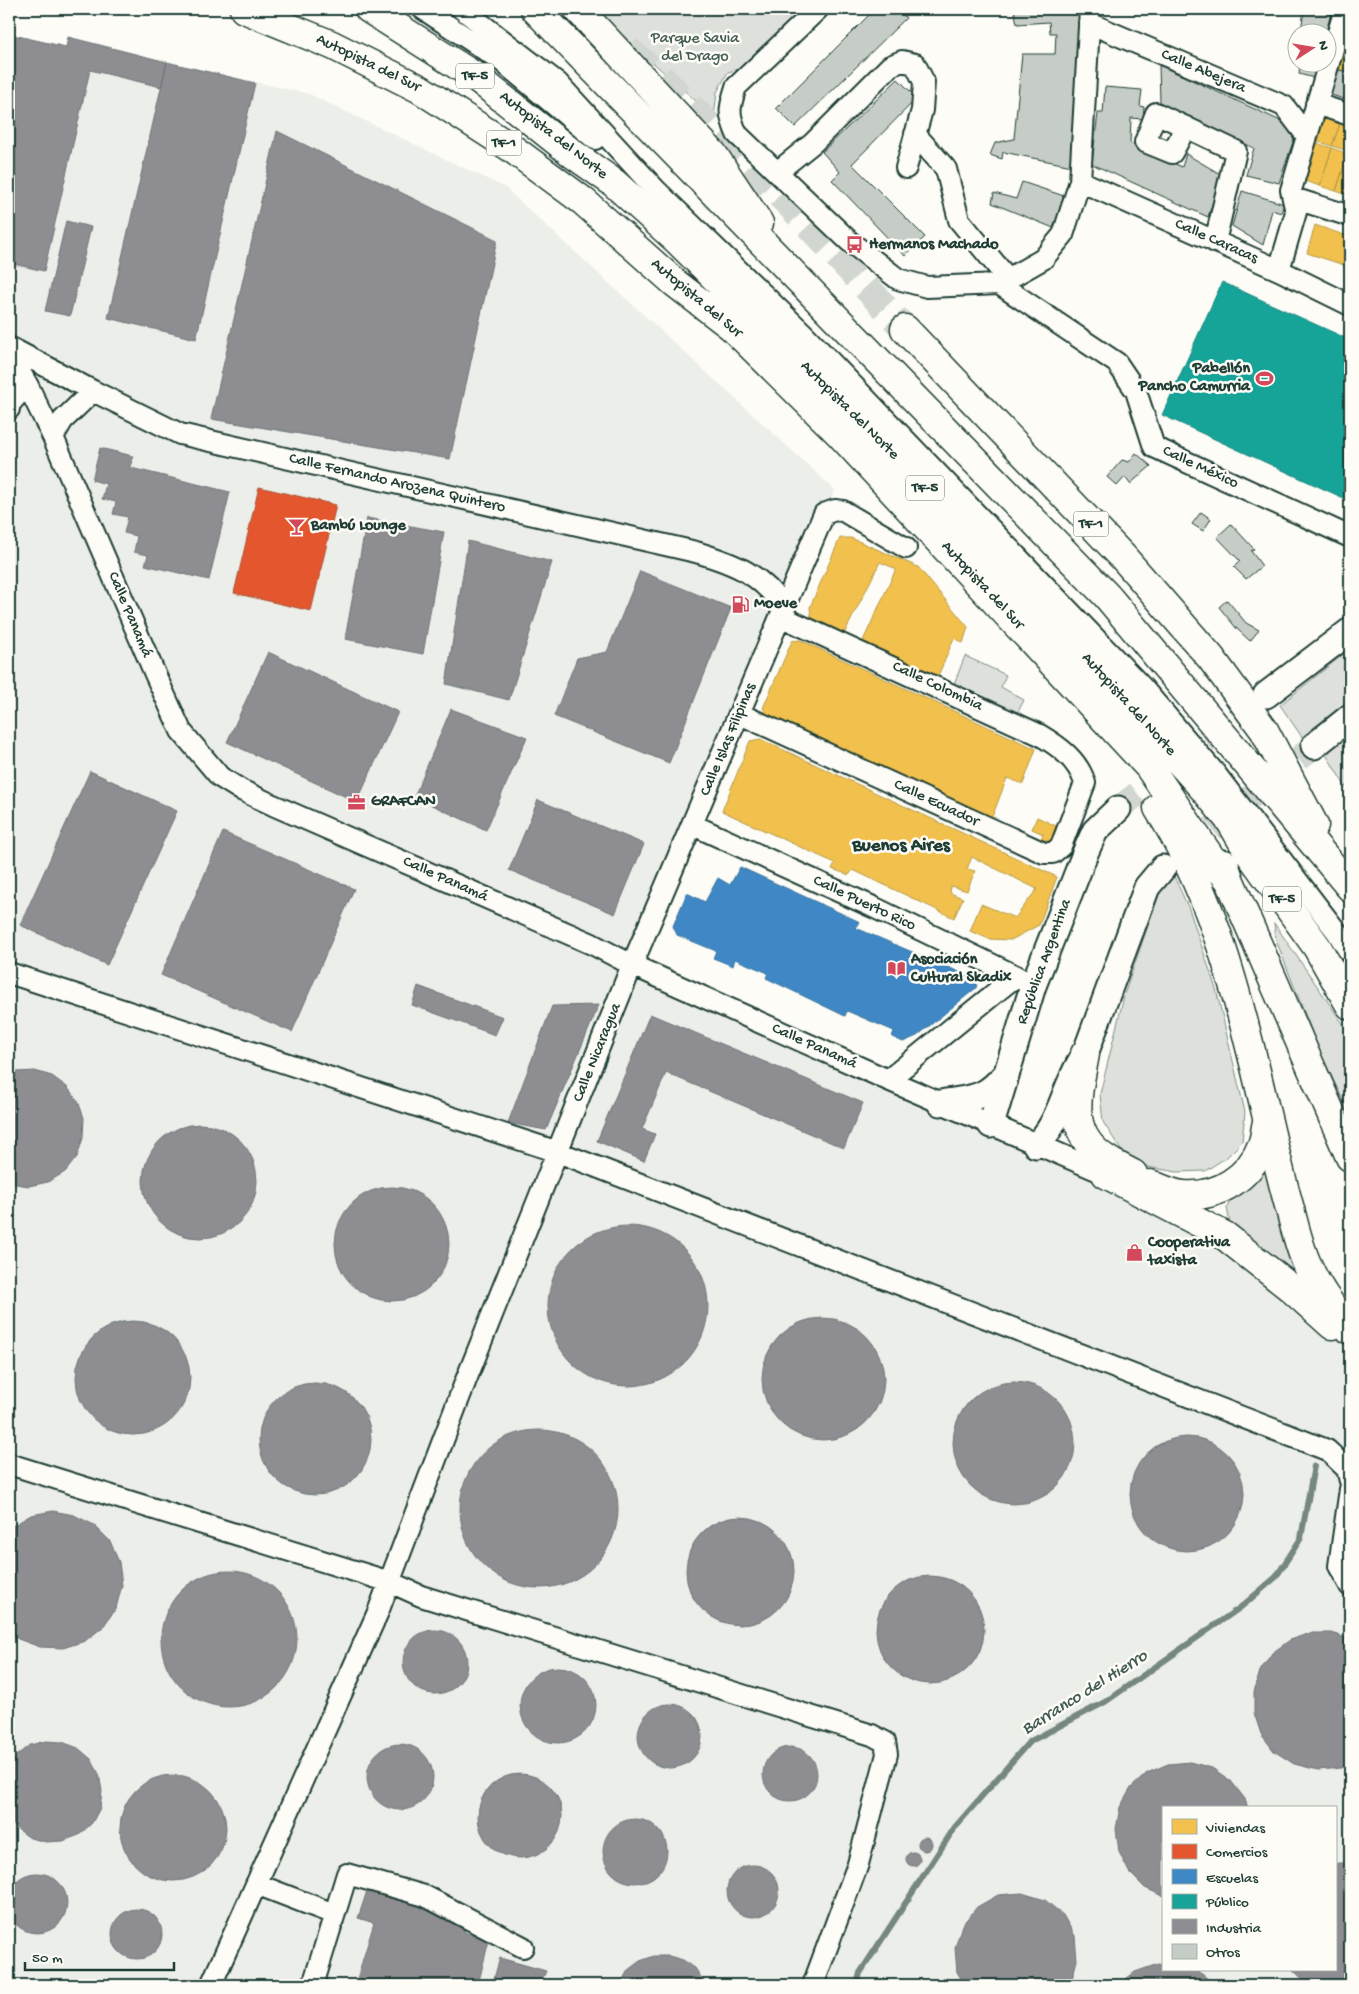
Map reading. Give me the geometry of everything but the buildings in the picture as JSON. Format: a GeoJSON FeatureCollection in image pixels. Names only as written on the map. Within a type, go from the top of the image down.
{"type":"FeatureCollection","features":[{"type":"Feature","properties":{"kind":"highway","name":"Autopista del Sur"},"geometry":{"type":"LineString","coordinates":[[244,9],[332,45],[420,89],[510,147],[583,201],[675,283],[732,328],[839,433],[1075,685]]}},
{"type":"Feature","properties":{"kind":"highway","name":"Autopista del Norte"},"geometry":{"type":"LineString","coordinates":[[369,9],[476,77],[573,154],[614,183],[677,240],[889,450],[1112,687],[1204,789],[1231,822],[1248,851],[1317,947],[1350,1005]]}},
{"type":"Feature","properties":{"kind":"highway"},"geometry":{"type":"LineString","coordinates":[[535,9],[795,278],[1107,596],[1344,879]]}},
{"type":"Feature","properties":{"kind":"highway"},"geometry":{"type":"LineString","coordinates":[[578,9],[714,154],[795,278]]}},
{"type":"Feature","properties":{"kind":"highway"},"geometry":{"type":"LineString","coordinates":[[573,154],[606,198],[688,273],[732,328]]}},
{"type":"Feature","properties":{"kind":"highway","name":"TF-1"},"geometry":{"type":"LineString","coordinates":[[905,329],[1123,557],[1211,658],[1264,730],[1344,879]]}},
{"type":"Feature","properties":{"kind":"highway"},"geometry":{"type":"LineString","coordinates":[[1075,685],[1116,713],[1225,839],[1248,851]]}},
{"type":"Feature","properties":{"kind":"highway"},"geometry":{"type":"LineString","coordinates":[[1075,685],[1149,767],[1213,861],[1230,882]]}},
{"type":"Feature","properties":{"kind":"highway"},"geometry":{"type":"LineString","coordinates":[[1075,685],[1100,729],[1138,775],[1170,826],[1190,868],[1213,922],[1236,995],[1267,1122],[1307,1264],[1318,1287],[1350,1330]]}},
{"type":"Feature","properties":{"kind":"highway"},"geometry":{"type":"LineString","coordinates":[[1184,790],[1222,858],[1230,882],[1350,1157]]}},
{"type":"Feature","properties":{"kind":"highway"},"geometry":{"type":"LineString","coordinates":[[1317,947],[1350,979]]}},
{"type":"Feature","properties":{"kind":"highway"},"geometry":{"type":"LineString","coordinates":[[1085,1054],[1076,1111],[1080,1129],[1088,1144],[1105,1159],[1147,1183]]}},
{"type":"Feature","properties":{"kind":"highway"},"geometry":{"type":"LineString","coordinates":[[1106,1174],[1147,1183],[1182,1195],[1209,1192],[1226,1187],[1241,1176],[1256,1158],[1263,1143],[1267,1122]]}},
{"type":"Feature","properties":{"kind":"highway"},"geometry":{"type":"LineString","coordinates":[[1106,1174],[1225,1236],[1350,1338]]}},
{"type":"Feature","properties":{"kind":"highway"},"geometry":{"type":"LineString","coordinates":[[1225,1236],[1220,1222],[1220,1204],[1226,1187]]}},
{"type":"Feature","properties":{"kind":"main road"},"geometry":{"type":"LineString","coordinates":[[1266,695],[1350,631]]}},
{"type":"Feature","properties":{"kind":"main road"},"geometry":{"type":"LineString","coordinates":[[1314,746],[1350,717]]}},
{"type":"Feature","properties":{"kind":"main road","name":"República Argentina"},"geometry":{"type":"LineString","coordinates":[[991,1125],[1007,1072],[1024,981],[1095,831],[1118,809]]}},
{"type":"Feature","properties":{"kind":"main road"},"geometry":{"type":"LineString","coordinates":[[1036,1145],[1055,1121],[1072,1077],[1085,1054],[1147,887],[1164,868]]}},
{"type":"Feature","properties":{"kind":"main road"},"geometry":{"type":"LineString","coordinates":[[940,1102],[975,1098],[990,1091],[1007,1072]]}},
{"type":"Feature","properties":{"kind":"street"},"geometry":{"type":"LineString","coordinates":[[423,9],[503,62],[656,190]]}},
{"type":"Feature","properties":{"kind":"street"},"geometry":{"type":"LineString","coordinates":[[462,9],[558,83],[656,190],[804,334],[1142,687],[1215,773],[1337,932],[1350,953]]}},
{"type":"Feature","properties":{"kind":"street"},"geometry":{"type":"LineString","coordinates":[[818,9],[736,88],[731,101],[730,118],[737,134],[849,241],[898,279],[927,287],[1003,282],[1043,259],[1063,235],[1080,182],[1089,16]]}},
{"type":"Feature","properties":{"kind":"street"},"geometry":{"type":"LineString","coordinates":[[1278,270],[1296,212],[1291,190],[1316,104],[1345,30],[1345,9]]}},
{"type":"Feature","properties":{"kind":"street","name":"Calle Abejera"},"geometry":{"type":"LineString","coordinates":[[1089,16],[1284,106],[1306,135]]}},
{"type":"Feature","properties":{"kind":"street"},"geometry":{"type":"LineString","coordinates":[[777,172],[813,143],[890,66],[902,61],[915,64],[924,82],[922,110],[906,168]]}},
{"type":"Feature","properties":{"kind":"street"},"geometry":{"type":"LineString","coordinates":[[1316,104],[1350,115]]}},
{"type":"Feature","properties":{"kind":"street"},"geometry":{"type":"LineString","coordinates":[[1186,127],[1236,151],[1215,242]]}},
{"type":"Feature","properties":{"kind":"street","name":"Calle México"},"geometry":{"type":"LineString","coordinates":[[915,134],[946,170],[959,220],[1003,282],[1118,363],[1136,391],[1154,447],[1350,537]]}},
{"type":"Feature","properties":{"kind":"street","name":"Calle Caracas"},"geometry":{"type":"LineString","coordinates":[[1080,182],[1278,270],[1350,305]]}},
{"type":"Feature","properties":{"kind":"street"},"geometry":{"type":"LineString","coordinates":[[1293,198],[1350,216]]}},
{"type":"Feature","properties":{"kind":"street","name":"Calle Fernando Arozena Quintero"},"geometry":{"type":"LineString","coordinates":[[9,347],[94,392],[180,434],[713,557],[748,571],[775,595],[783,613]]}},
{"type":"Feature","properties":{"kind":"street","name":"Calle Panamá"},"geometry":{"type":"LineString","coordinates":[[9,353],[27,384],[53,437],[155,674],[182,731],[220,777],[241,790],[273,805],[592,944],[632,965],[888,1080],[1106,1174]]}},
{"type":"Feature","properties":{"kind":"street"},"geometry":{"type":"LineString","coordinates":[[9,409],[10,405],[27,384]]}},
{"type":"Feature","properties":{"kind":"street"},"geometry":{"type":"LineString","coordinates":[[53,437],[63,420],[94,392]]}},
{"type":"Feature","properties":{"kind":"street","name":"Calle Islas Filipinas"},"geometry":{"type":"LineString","coordinates":[[632,965],[824,514],[835,510],[843,511],[906,548]]}},
{"type":"Feature","properties":{"kind":"street","name":"Calle Colombia"},"geometry":{"type":"LineString","coordinates":[[783,613],[1040,734],[1062,748],[1082,773]]}},
{"type":"Feature","properties":{"kind":"street","name":"Calle Ecuador"},"geometry":{"type":"LineString","coordinates":[[740,714],[1044,852],[1053,853],[1061,846],[1085,783],[1082,773]]}},
{"type":"Feature","properties":{"kind":"street","name":"Calle Puerto Rico"},"geometry":{"type":"LineString","coordinates":[[693,825],[874,907],[1024,981]]}},
{"type":"Feature","properties":{"kind":"street","name":"Calle Nicaragua"},"geometry":{"type":"LineString","coordinates":[[211,1985],[390,1582],[466,1380],[632,965]]}},
{"type":"Feature","properties":{"kind":"street"},"geometry":{"type":"LineString","coordinates":[[9,972],[561,1146],[1326,1450],[1348,1469],[1350,1481]]}},
{"type":"Feature","properties":{"kind":"street","name":"República Argentina"},"geometry":{"type":"LineString","coordinates":[[888,1080],[1024,981]]}},
{"type":"Feature","properties":{"kind":"street"},"geometry":{"type":"LineString","coordinates":[[9,1464],[390,1582],[422,1596],[872,1735],[885,1742],[887,1754],[858,1864],[813,1985]]}},
{"type":"Feature","properties":{"kind":"street"},"geometry":{"type":"LineString","coordinates":[[1350,1490],[1339,1566],[1350,1586]]}},
{"type":"Feature","properties":{"kind":"street"},"geometry":{"type":"LineString","coordinates":[[313,1985],[346,1874],[425,1896],[523,1947]]}},
{"type":"Feature","properties":{"kind":"street"},"geometry":{"type":"LineString","coordinates":[[256,1884],[334,1914]]}},
{"type":"Feature","properties":{"kind":"shaded area"},"geometry":{"type":"Polygon","coordinates":[[[9,34],[66,47],[167,62],[309,94],[504,187],[835,490],[632,965],[1173,1209],[1350,1338],[1350,1985],[9,1985],[9,34]]]}},
{"type":"Feature","properties":{"kind":"green space","name":"Parque Savia del Drago"},"geometry":{"type":"Polygon","coordinates":[[[593,9],[807,9],[745,67],[728,72],[717,92],[714,117],[593,9]]]}},
{"type":"Feature","properties":{"kind":"green space"},"geometry":{"type":"Polygon","coordinates":[[[1350,649],[1350,699],[1302,737],[1280,705],[1350,649]]]}},
{"type":"Feature","properties":{"kind":"green space"},"geometry":{"type":"Polygon","coordinates":[[[965,656],[1006,675],[1001,687],[1024,700],[1017,714],[954,684],[965,656]]]}},
{"type":"Feature","properties":{"kind":"green space"},"geometry":{"type":"Polygon","coordinates":[[[1350,726],[1350,794],[1322,748],[1350,726]]]}},
{"type":"Feature","properties":{"kind":"green space"},"geometry":{"type":"Polygon","coordinates":[[[1173,874],[1189,909],[1216,989],[1245,1112],[1242,1142],[1227,1157],[1205,1171],[1177,1172],[1148,1167],[1121,1150],[1103,1122],[1100,1094],[1125,992],[1159,894],[1173,874]]]}},
{"type":"Feature","properties":{"kind":"green space"},"geometry":{"type":"Polygon","coordinates":[[[1274,923],[1350,1034],[1350,1115],[1319,1050],[1276,940],[1274,923]]]}},
{"type":"Feature","properties":{"kind":"green space"},"geometry":{"type":"Polygon","coordinates":[[[1268,1156],[1311,1292],[1230,1224],[1227,1208],[1233,1193],[1268,1156]]]}},
{"type":"Feature","properties":{"kind":"waterway","name":"Barranco del Hierro"},"geometry":{"type":"LineString","coordinates":[[857,1985],[860,1973],[955,1827],[1029,1742],[1105,1702],[1241,1607],[1276,1577],[1301,1538],[1314,1466]]}},
{"type":"Feature","properties":{"kind":"tunnel"},"geometry":{"type":"LineString","coordinates":[[628,50],[656,73],[791,206],[905,329]]}},
{"type":"Feature","properties":{"kind":"tunnel"},"geometry":{"type":"LineString","coordinates":[[1118,809],[1264,696]]}},
{"type":"Feature","properties":{"kind":"tunnel"},"geometry":{"type":"LineString","coordinates":[[1183,852],[1314,746]]}},
{"type":"Feature","properties":{"kind":"place","name":"Hermanos Machado"},"geometry":{"type":"Point","coordinates":[855,245]}},
{"type":"Feature","properties":{"kind":"place","name":"Pabellón Pancho Camurria"},"geometry":{"type":"Point","coordinates":[1264,378]}},
{"type":"Feature","properties":{"kind":"place","name":"Bambú Lounge"},"geometry":{"type":"Point","coordinates":[297,526]}},
{"type":"Feature","properties":{"kind":"place","name":"Moeve"},"geometry":{"type":"Point","coordinates":[740,604]}},
{"type":"Feature","properties":{"kind":"place","name":"GRAFCAN"},"geometry":{"type":"Point","coordinates":[357,802]}},
{"type":"Feature","properties":{"kind":"place","name":"Asociación Cultural Skadix"},"geometry":{"type":"Point","coordinates":[897,969]}},
{"type":"Feature","properties":{"kind":"place","name":"Cooperativa taxista"},"geometry":{"type":"Point","coordinates":[1134,1252]}},
{"type":"Feature","properties":{"kind":"district","name":"Buenos Aires"},"geometry":{"type":"Point","coordinates":[901,846]}}]}
